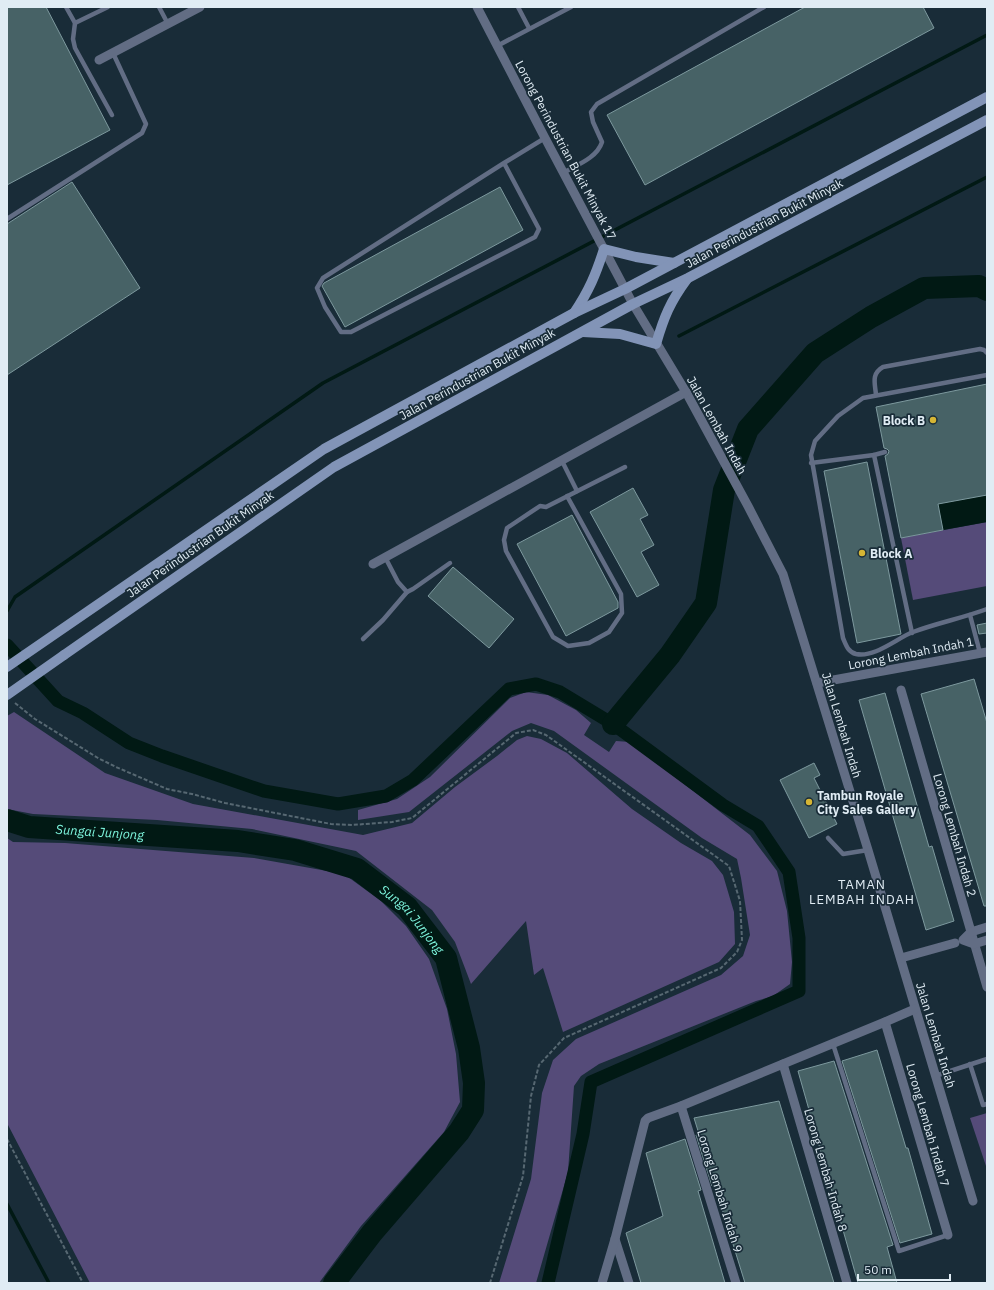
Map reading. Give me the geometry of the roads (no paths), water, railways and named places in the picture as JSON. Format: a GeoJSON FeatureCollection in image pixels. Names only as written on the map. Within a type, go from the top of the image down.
{"type":"FeatureCollection","features":[{"type":"Feature","properties":{"kind":"main road","name":"Jalan Perindustrian Bukit Minyak"},"geometry":{"type":"LineString","coordinates":[[7,668],[324,449],[574,313],[625,289],[987,97]]}},
{"type":"Feature","properties":{"kind":"main road","name":"Jalan Perindustrian Bukit Minyak"},"geometry":{"type":"LineString","coordinates":[[9,697],[64,655],[334,467],[633,304],[688,278],[987,120]]}},
{"type":"Feature","properties":{"kind":"main road"},"geometry":{"type":"LineString","coordinates":[[574,313],[588,293],[597,270],[600,242],[636,257],[674,263]]}},
{"type":"Feature","properties":{"kind":"main road"},"geometry":{"type":"LineString","coordinates":[[583,332],[620,334],[656,344],[663,320],[671,303],[688,278]]}},
{"type":"Feature","properties":{"kind":"street"},"geometry":{"type":"LineString","coordinates":[[99,60],[200,7]]}},
{"type":"Feature","properties":{"kind":"street","name":"Lorong Perindustrian Bukit Minyak 17"},"geometry":{"type":"LineString","coordinates":[[477,7],[633,304]]}},
{"type":"Feature","properties":{"kind":"street","name":"Jalan Lembah Indah"},"geometry":{"type":"LineString","coordinates":[[633,304],[686,392],[715,444],[782,574],[901,958],[973,1201]]}},
{"type":"Feature","properties":{"kind":"street"},"geometry":{"type":"LineString","coordinates":[[373,564],[686,392]]}},
{"type":"Feature","properties":{"kind":"street","name":"Lorong Lembah Indah 1"},"geometry":{"type":"LineString","coordinates":[[817,683],[984,652]]}},
{"type":"Feature","properties":{"kind":"street","name":"Lorong Lembah Indah 2"},"geometry":{"type":"LineString","coordinates":[[901,690],[987,987]]}},
{"type":"Feature","properties":{"kind":"street"},"geometry":{"type":"LineString","coordinates":[[971,932],[987,927]]}},
{"type":"Feature","properties":{"kind":"street"},"geometry":{"type":"LineString","coordinates":[[974,944],[987,940]]}},
{"type":"Feature","properties":{"kind":"street"},"geometry":{"type":"LineString","coordinates":[[901,958],[955,943]]}},
{"type":"Feature","properties":{"kind":"street"},"geometry":{"type":"LineString","coordinates":[[602,1283],[616,1239],[645,1121],[648,1118],[681,1106],[916,1009]]}},
{"type":"Feature","properties":{"kind":"street","name":"Lorong Lembah Indah 7"},"geometry":{"type":"LineString","coordinates":[[885,1022],[948,1235]]}},
{"type":"Feature","properties":{"kind":"street","name":"Lorong Lembah Indah 8"},"geometry":{"type":"LineString","coordinates":[[783,1064],[847,1283]]}},
{"type":"Feature","properties":{"kind":"street","name":"Lorong Lembah Indah 9"},"geometry":{"type":"LineString","coordinates":[[681,1106],[736,1283]]}},
{"type":"Feature","properties":{"kind":"street"},"geometry":{"type":"LineString","coordinates":[[616,1239],[629,1283]]}},
{"type":"Feature","properties":{"kind":"lane"},"geometry":{"type":"LineString","coordinates":[[66,7],[75,23],[73,39],[75,48],[112,115]]}},
{"type":"Feature","properties":{"kind":"lane"},"geometry":{"type":"LineString","coordinates":[[75,23],[108,7]]}},
{"type":"Feature","properties":{"kind":"lane"},"geometry":{"type":"LineString","coordinates":[[159,7],[168,24]]}},
{"type":"Feature","properties":{"kind":"lane"},"geometry":{"type":"LineString","coordinates":[[518,7],[530,28]]}},
{"type":"Feature","properties":{"kind":"lane"},"geometry":{"type":"LineString","coordinates":[[497,46],[571,7]]}},
{"type":"Feature","properties":{"kind":"lane"},"geometry":{"type":"LineString","coordinates":[[563,173],[590,158],[600,148],[602,142],[593,122],[591,112],[597,104],[764,7]]}},
{"type":"Feature","properties":{"kind":"lane"},"geometry":{"type":"LineString","coordinates":[[7,219],[142,133],[146,124],[113,52]]}},
{"type":"Feature","properties":{"kind":"lane"},"geometry":{"type":"LineString","coordinates":[[504,163],[539,229],[535,237],[351,332],[341,332],[325,307],[317,288],[323,278],[504,163],[545,138]]}},
{"type":"Feature","properties":{"kind":"lane"},"geometry":{"type":"LineString","coordinates":[[876,395],[875,375],[877,370],[883,367],[980,348],[987,353]]}},
{"type":"Feature","properties":{"kind":"lane"},"geometry":{"type":"LineString","coordinates":[[987,375],[863,398],[838,416],[815,441],[810,455],[843,638],[848,649],[856,654],[868,653],[888,647],[912,633],[987,609]]}},
{"type":"Feature","properties":{"kind":"lane"},"geometry":{"type":"LineString","coordinates":[[811,463],[874,455],[885,452]]}},
{"type":"Feature","properties":{"kind":"lane"},"geometry":{"type":"LineString","coordinates":[[874,455],[912,633]]}},
{"type":"Feature","properties":{"kind":"lane"},"geometry":{"type":"LineString","coordinates":[[562,461],[577,491]]}},
{"type":"Feature","properties":{"kind":"lane"},"geometry":{"type":"LineString","coordinates":[[567,496],[621,594],[622,613],[609,632],[589,643],[568,646],[553,637],[506,551],[504,540],[507,528],[540,506],[546,507],[567,496],[625,467]]}},
{"type":"Feature","properties":{"kind":"lane"},"geometry":{"type":"LineString","coordinates":[[384,557],[398,582],[407,592]]}},
{"type":"Feature","properties":{"kind":"lane"},"geometry":{"type":"LineString","coordinates":[[363,639],[383,620],[407,592],[450,563]]}},
{"type":"Feature","properties":{"kind":"lane"},"geometry":{"type":"LineString","coordinates":[[970,615],[984,652]]}},
{"type":"Feature","properties":{"kind":"lane"},"geometry":{"type":"LineString","coordinates":[[828,838],[843,854],[868,850]]}},
{"type":"Feature","properties":{"kind":"lane"},"geometry":{"type":"LineString","coordinates":[[829,1045],[899,1251],[948,1235]]}},
{"type":"Feature","properties":{"kind":"lane"},"geometry":{"type":"LineString","coordinates":[[936,1076],[987,1059]]}},
{"type":"Feature","properties":{"kind":"lane"},"geometry":{"type":"LineString","coordinates":[[970,1064],[983,1105],[987,1104]]}},
{"type":"Feature","properties":{"kind":"waterway"},"geometry":{"type":"LineString","coordinates":[[7,611],[15,597],[323,383],[987,35]]}},
{"type":"Feature","properties":{"kind":"waterway"},"geometry":{"type":"LineString","coordinates":[[679,336],[987,177]]}},
{"type":"Feature","properties":{"kind":"waterway"},"geometry":{"type":"LineString","coordinates":[[613,724],[670,655],[706,603],[724,490],[748,429],[815,353],[871,317],[924,288],[979,286],[987,290]]}},
{"type":"Feature","properties":{"kind":"waterway"},"geometry":{"type":"LineString","coordinates":[[7,645],[58,701],[83,713],[129,743],[264,791],[338,804],[386,796],[413,780],[509,689],[536,684],[560,692],[613,724],[723,805],[758,826],[789,872],[799,938],[799,991],[591,1082],[583,1134],[548,1283]]}},
{"type":"Feature","properties":{"kind":"waterway","name":"Sungai Junjong"},"geometry":{"type":"LineString","coordinates":[[7,820],[29,827],[238,841],[295,850],[357,869],[407,907],[446,958],[469,1048],[474,1083],[473,1110],[459,1132],[372,1233],[334,1283]]}},
{"type":"Feature","properties":{"kind":"waterway"},"geometry":{"type":"LineString","coordinates":[[7,1204],[49,1283]]}},
{"type":"Feature","properties":{"kind":"place","name":"Block B"},"geometry":{"type":"Point","coordinates":[933,420]}},
{"type":"Feature","properties":{"kind":"place","name":"Block A"},"geometry":{"type":"Point","coordinates":[862,553]}},
{"type":"Feature","properties":{"kind":"place","name":"Tambun Royale City Sales Gallery"},"geometry":{"type":"Point","coordinates":[809,802]}},
{"type":"Feature","properties":{"kind":"district","name":"TAMAN LEMBAH INDAH"},"geometry":{"type":"Point","coordinates":[862,892]}}]}
